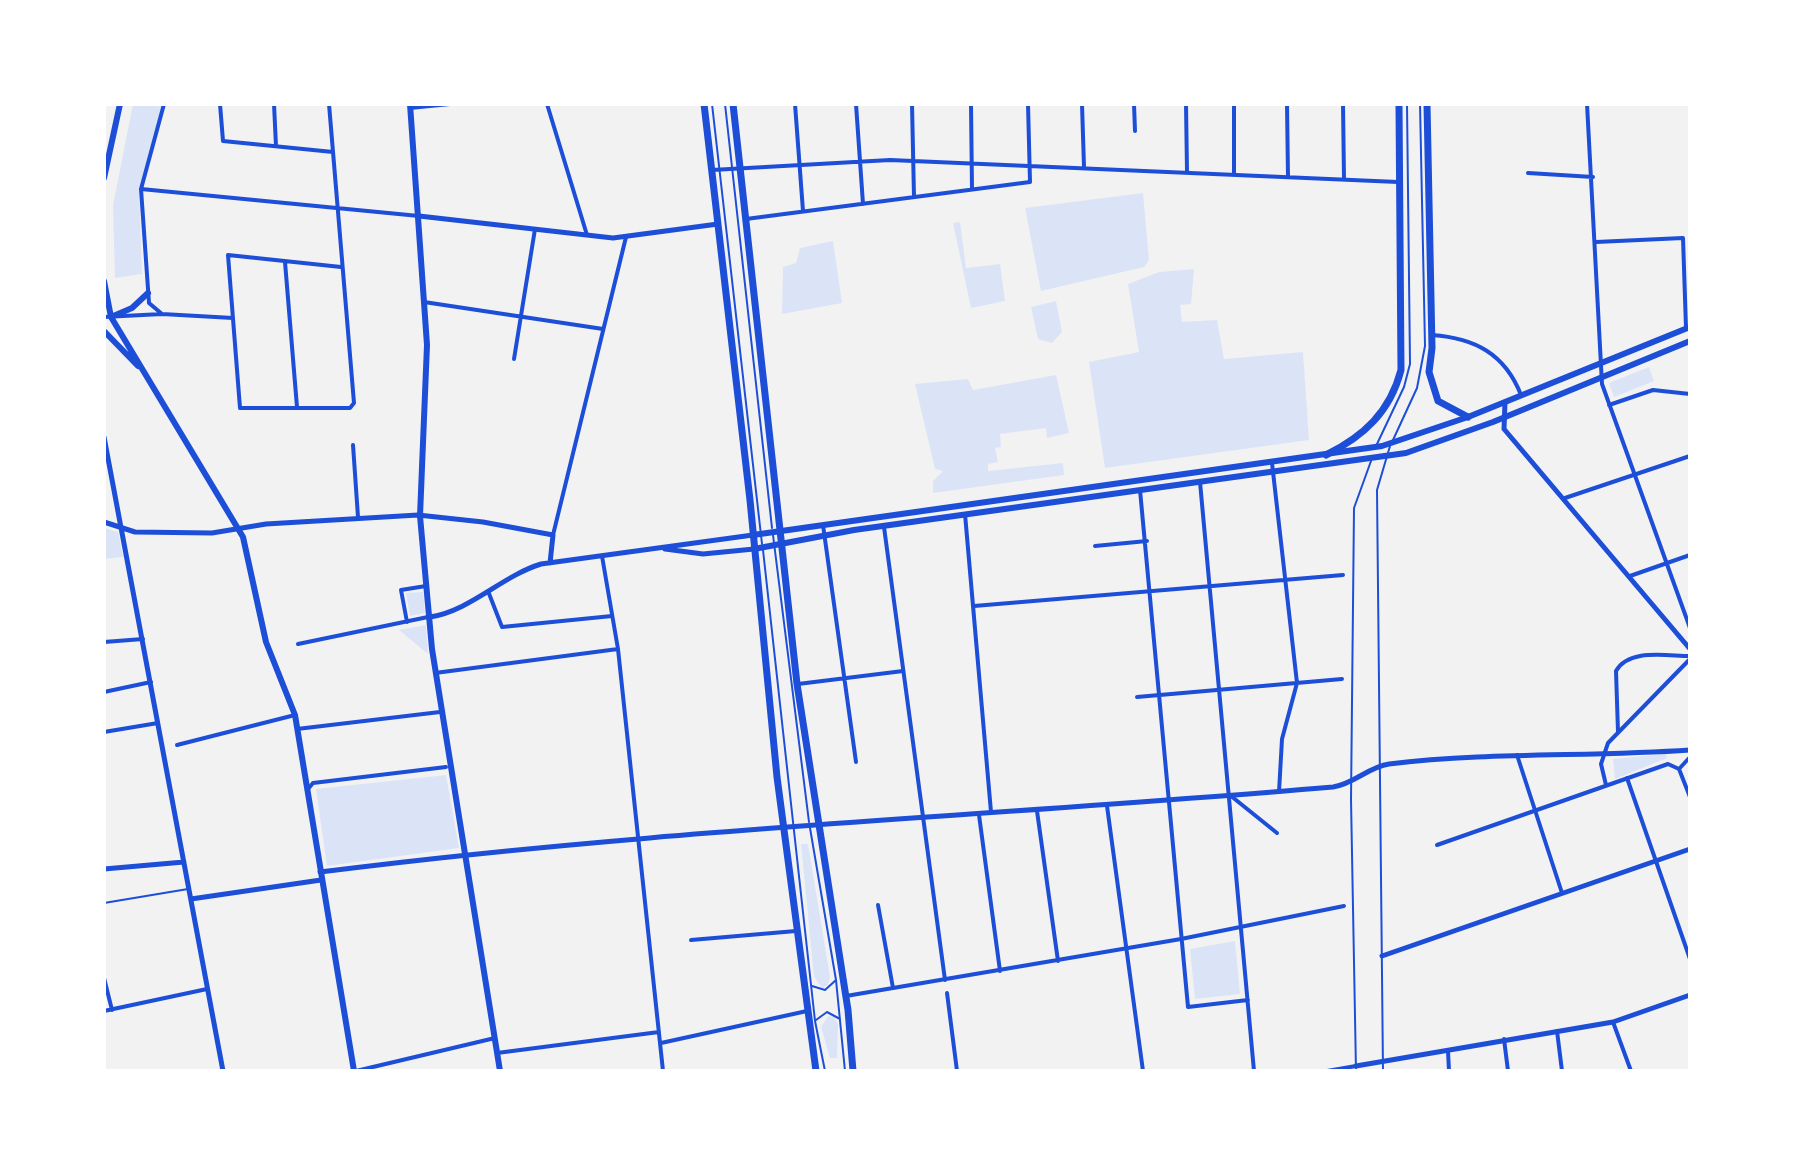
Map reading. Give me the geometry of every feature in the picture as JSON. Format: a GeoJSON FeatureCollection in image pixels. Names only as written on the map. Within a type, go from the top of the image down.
{"type":"FeatureCollection","features":[{"type":"Feature","properties":{"kind":"main road"},"geometry":{"type":"LineString","coordinates":[[104,178],[120,104]]}},
{"type":"Feature","properties":{"kind":"main road"},"geometry":{"type":"LineString","coordinates":[[704,104],[715,170],[718,224],[757,534],[796,931],[816,1071]]}},
{"type":"Feature","properties":{"kind":"main road"},"geometry":{"type":"LineString","coordinates":[[733,104],[735,168],[744,219],[776,532],[814,827],[846,996],[853,1071]]}},
{"type":"Feature","properties":{"kind":"main road"},"geometry":{"type":"LineString","coordinates":[[1326,455],[1347,444],[1385,410],[1399,379],[1404,355],[1399,104]]}},
{"type":"Feature","properties":{"kind":"main road"},"geometry":{"type":"LineString","coordinates":[[1427,104],[1432,335],[1429,372],[1434,395],[1447,409],[1468,417]]}},
{"type":"Feature","properties":{"kind":"main road"},"geometry":{"type":"LineString","coordinates":[[410,106],[427,375],[420,516],[440,712],[500,1071]]}},
{"type":"Feature","properties":{"kind":"main road"},"geometry":{"type":"LineString","coordinates":[[104,281],[107,317],[147,374],[238,528],[246,547],[266,642],[295,715],[355,1071]]}},
{"type":"Feature","properties":{"kind":"main road"},"geometry":{"type":"LineString","coordinates":[[107,317],[132,308],[148,293]]}},
{"type":"Feature","properties":{"kind":"main road"},"geometry":{"type":"LineString","coordinates":[[757,534],[1391,444],[1468,417],[1688,328]]}},
{"type":"Feature","properties":{"kind":"main road"},"geometry":{"type":"LineString","coordinates":[[104,331],[147,374]]}},
{"type":"Feature","properties":{"kind":"main road"},"geometry":{"type":"LineString","coordinates":[[758,549],[883,526],[1385,457],[1501,419],[1690,341]]}},
{"type":"Feature","properties":{"kind":"main road"},"geometry":{"type":"LineString","coordinates":[[1199,472],[1200,482]]}},
{"type":"Feature","properties":{"kind":"street"},"geometry":{"type":"LineString","coordinates":[[162,314],[151,306],[148,293],[141,189],[164,104]]}},
{"type":"Feature","properties":{"kind":"street"},"geometry":{"type":"LineString","coordinates":[[220,104],[223,141],[333,152]]}},
{"type":"Feature","properties":{"kind":"street"},"geometry":{"type":"LineString","coordinates":[[274,104],[277,146]]}},
{"type":"Feature","properties":{"kind":"street"},"geometry":{"type":"LineString","coordinates":[[329,104],[352,406],[240,408],[228,255],[341,267]]}},
{"type":"Feature","properties":{"kind":"street"},"geometry":{"type":"LineString","coordinates":[[410,106],[450,104]]}},
{"type":"Feature","properties":{"kind":"street"},"geometry":{"type":"LineString","coordinates":[[547,104],[587,235]]}},
{"type":"Feature","properties":{"kind":"street"},"geometry":{"type":"LineString","coordinates":[[795,104],[803,211]]}},
{"type":"Feature","properties":{"kind":"street"},"geometry":{"type":"LineString","coordinates":[[856,104],[863,204]]}},
{"type":"Feature","properties":{"kind":"street"},"geometry":{"type":"LineString","coordinates":[[912,104],[914,197]]}},
{"type":"Feature","properties":{"kind":"street"},"geometry":{"type":"LineString","coordinates":[[971,104],[972,189]]}},
{"type":"Feature","properties":{"kind":"street"},"geometry":{"type":"LineString","coordinates":[[744,219],[1030,182],[1028,104]]}},
{"type":"Feature","properties":{"kind":"street"},"geometry":{"type":"LineString","coordinates":[[1082,104],[1084,167]]}},
{"type":"Feature","properties":{"kind":"street"},"geometry":{"type":"LineString","coordinates":[[1134,104],[1135,131]]}},
{"type":"Feature","properties":{"kind":"street"},"geometry":{"type":"LineString","coordinates":[[1186,104],[1187,172]]}},
{"type":"Feature","properties":{"kind":"street"},"geometry":{"type":"LineString","coordinates":[[1234,104],[1234,174]]}},
{"type":"Feature","properties":{"kind":"street"},"geometry":{"type":"LineString","coordinates":[[1287,104],[1288,177]]}},
{"type":"Feature","properties":{"kind":"street"},"geometry":{"type":"LineString","coordinates":[[1343,104],[1344,179]]}},
{"type":"Feature","properties":{"kind":"street"},"geometry":{"type":"LineString","coordinates":[[1587,104],[1601,377],[1690,628]]}},
{"type":"Feature","properties":{"kind":"street"},"geometry":{"type":"LineString","coordinates":[[715,170],[799,162],[913,160],[1401,182]]}},
{"type":"Feature","properties":{"kind":"street"},"geometry":{"type":"LineString","coordinates":[[1528,173],[1593,177]]}},
{"type":"Feature","properties":{"kind":"street"},"geometry":{"type":"LineString","coordinates":[[141,189],[587,235],[626,237],[718,224]]}},
{"type":"Feature","properties":{"kind":"street"},"geometry":{"type":"LineString","coordinates":[[514,359],[535,229]]}},
{"type":"Feature","properties":{"kind":"street"},"geometry":{"type":"LineString","coordinates":[[550,563],[553,535],[626,237]]}},
{"type":"Feature","properties":{"kind":"street"},"geometry":{"type":"LineString","coordinates":[[1596,242],[1683,238],[1688,328]]}},
{"type":"Feature","properties":{"kind":"street"},"geometry":{"type":"LineString","coordinates":[[285,261],[297,407]]}},
{"type":"Feature","properties":{"kind":"street"},"geometry":{"type":"LineString","coordinates":[[424,302],[603,329]]}},
{"type":"Feature","properties":{"kind":"street"},"geometry":{"type":"LineString","coordinates":[[107,317],[162,314],[233,318]]}},
{"type":"Feature","properties":{"kind":"street"},"geometry":{"type":"LineString","coordinates":[[1432,335],[1461,339],[1488,350],[1505,365],[1521,395]]}},
{"type":"Feature","properties":{"kind":"street"},"geometry":{"type":"LineString","coordinates":[[1609,405],[1653,390],[1690,394]]}},
{"type":"Feature","properties":{"kind":"street"},"geometry":{"type":"LineString","coordinates":[[1505,402],[1501,419],[1504,429],[1690,649]]}},
{"type":"Feature","properties":{"kind":"street"},"geometry":{"type":"LineString","coordinates":[[104,437],[223,1071]]}},
{"type":"Feature","properties":{"kind":"street"},"geometry":{"type":"LineString","coordinates":[[353,445],[358,517]]}},
{"type":"Feature","properties":{"kind":"street"},"geometry":{"type":"LineString","coordinates":[[1565,498],[1690,456]]}},
{"type":"Feature","properties":{"kind":"street"},"geometry":{"type":"LineString","coordinates":[[1272,463],[1286,579],[1288,632],[1297,683],[1282,739],[1279,792]]}},
{"type":"Feature","properties":{"kind":"street"},"geometry":{"type":"LineString","coordinates":[[1200,482],[1254,1071]]}},
{"type":"Feature","properties":{"kind":"street"},"geometry":{"type":"LineString","coordinates":[[1140,490],[1188,1007],[1248,1000]]}},
{"type":"Feature","properties":{"kind":"street"},"geometry":{"type":"LineString","coordinates":[[965,514],[991,814]]}},
{"type":"Feature","properties":{"kind":"street"},"geometry":{"type":"LineString","coordinates":[[104,522],[123,529],[212,533],[358,517],[420,516],[475,521],[553,535]]}},
{"type":"Feature","properties":{"kind":"street"},"geometry":{"type":"LineString","coordinates":[[823,525],[856,762]]}},
{"type":"Feature","properties":{"kind":"street"},"geometry":{"type":"LineString","coordinates":[[883,526],[945,980]]}},
{"type":"Feature","properties":{"kind":"street"},"geometry":{"type":"LineString","coordinates":[[298,644],[450,612],[523,571],[550,563],[757,534]]}},
{"type":"Feature","properties":{"kind":"street"},"geometry":{"type":"LineString","coordinates":[[1095,546],[1147,541]]}},
{"type":"Feature","properties":{"kind":"street"},"geometry":{"type":"LineString","coordinates":[[656,548],[703,554],[758,549]]}},
{"type":"Feature","properties":{"kind":"street"},"geometry":{"type":"LineString","coordinates":[[1630,576],[1690,555]]}},
{"type":"Feature","properties":{"kind":"street"},"geometry":{"type":"LineString","coordinates":[[602,556],[618,649],[663,1071]]}},
{"type":"Feature","properties":{"kind":"street"},"geometry":{"type":"LineString","coordinates":[[974,606],[1343,575]]}},
{"type":"Feature","properties":{"kind":"street"},"geometry":{"type":"LineString","coordinates":[[407,622],[401,590],[427,586]]}},
{"type":"Feature","properties":{"kind":"street"},"geometry":{"type":"LineString","coordinates":[[487,590],[502,627],[612,616]]}},
{"type":"Feature","properties":{"kind":"street"},"geometry":{"type":"LineString","coordinates":[[104,642],[143,639]]}},
{"type":"Feature","properties":{"kind":"street"},"geometry":{"type":"LineString","coordinates":[[435,673],[618,649]]}},
{"type":"Feature","properties":{"kind":"street"},"geometry":{"type":"LineString","coordinates":[[1618,732],[1616,671],[1631,657],[1690,658]]}},
{"type":"Feature","properties":{"kind":"street"},"geometry":{"type":"LineString","coordinates":[[1606,786],[1601,764],[1603,752],[1618,732],[1690,658]]}},
{"type":"Feature","properties":{"kind":"street"},"geometry":{"type":"LineString","coordinates":[[797,684],[903,671]]}},
{"type":"Feature","properties":{"kind":"street"},"geometry":{"type":"LineString","coordinates":[[1137,697],[1342,679]]}},
{"type":"Feature","properties":{"kind":"street"},"geometry":{"type":"LineString","coordinates":[[104,692],[151,682]]}},
{"type":"Feature","properties":{"kind":"street"},"geometry":{"type":"LineString","coordinates":[[297,729],[440,712]]}},
{"type":"Feature","properties":{"kind":"street"},"geometry":{"type":"LineString","coordinates":[[177,745],[295,715]]}},
{"type":"Feature","properties":{"kind":"street"},"geometry":{"type":"LineString","coordinates":[[104,732],[158,723]]}},
{"type":"Feature","properties":{"kind":"street"},"geometry":{"type":"LineString","coordinates":[[191,899],[466,854],[640,838],[1279,792],[1352,782],[1379,767],[1517,755],[1690,750]]}},
{"type":"Feature","properties":{"kind":"street"},"geometry":{"type":"LineString","coordinates":[[1517,755],[1533,811],[1563,894]]}},
{"type":"Feature","properties":{"kind":"street"},"geometry":{"type":"LineString","coordinates":[[1679,769],[1690,757]]}},
{"type":"Feature","properties":{"kind":"street"},"geometry":{"type":"LineString","coordinates":[[1437,845],[1668,764],[1679,769],[1690,797]]}},
{"type":"Feature","properties":{"kind":"street"},"geometry":{"type":"LineString","coordinates":[[306,790],[313,783],[448,767]]}},
{"type":"Feature","properties":{"kind":"street"},"geometry":{"type":"LineString","coordinates":[[304,776],[313,783]]}},
{"type":"Feature","properties":{"kind":"street"},"geometry":{"type":"LineString","coordinates":[[1627,778],[1690,959]]}},
{"type":"Feature","properties":{"kind":"street"},"geometry":{"type":"LineString","coordinates":[[1231,796],[1277,833]]}},
{"type":"Feature","properties":{"kind":"street"},"geometry":{"type":"LineString","coordinates":[[1107,806],[1143,1071]]}},
{"type":"Feature","properties":{"kind":"street"},"geometry":{"type":"LineString","coordinates":[[1037,811],[1058,961]]}},
{"type":"Feature","properties":{"kind":"street"},"geometry":{"type":"LineString","coordinates":[[979,815],[1000,971]]}},
{"type":"Feature","properties":{"kind":"street"},"geometry":{"type":"LineString","coordinates":[[1382,956],[1690,849]]}},
{"type":"Feature","properties":{"kind":"street"},"geometry":{"type":"LineString","coordinates":[[104,869],[184,862]]}},
{"type":"Feature","properties":{"kind":"street"},"geometry":{"type":"LineString","coordinates":[[878,905],[893,988]]}},
{"type":"Feature","properties":{"kind":"street"},"geometry":{"type":"LineString","coordinates":[[846,996],[1126,949],[1344,906]]}},
{"type":"Feature","properties":{"kind":"street"},"geometry":{"type":"LineString","coordinates":[[1680,930],[1690,926]]}},
{"type":"Feature","properties":{"kind":"street"},"geometry":{"type":"LineString","coordinates":[[691,940],[796,931]]}},
{"type":"Feature","properties":{"kind":"street"},"geometry":{"type":"LineString","coordinates":[[104,978],[112,1010]]}},
{"type":"Feature","properties":{"kind":"street"},"geometry":{"type":"LineString","coordinates":[[104,1011],[209,989]]}},
{"type":"Feature","properties":{"kind":"street"},"geometry":{"type":"LineString","coordinates":[[947,993],[957,1071]]}},
{"type":"Feature","properties":{"kind":"street"},"geometry":{"type":"LineString","coordinates":[[1327,1071],[1613,1022],[1690,995]]}},
{"type":"Feature","properties":{"kind":"street"},"geometry":{"type":"LineString","coordinates":[[661,1043],[807,1011]]}},
{"type":"Feature","properties":{"kind":"street"},"geometry":{"type":"LineString","coordinates":[[1613,1022],[1631,1071]]}},
{"type":"Feature","properties":{"kind":"street"},"geometry":{"type":"LineString","coordinates":[[1557,1031],[1562,1071]]}},
{"type":"Feature","properties":{"kind":"street"},"geometry":{"type":"LineString","coordinates":[[497,1053],[659,1032]]}},
{"type":"Feature","properties":{"kind":"street"},"geometry":{"type":"LineString","coordinates":[[355,1071],[495,1038]]}},
{"type":"Feature","properties":{"kind":"street"},"geometry":{"type":"LineString","coordinates":[[1504,1039],[1508,1071]]}},
{"type":"Feature","properties":{"kind":"street"},"geometry":{"type":"LineString","coordinates":[[1448,1049],[1449,1071]]}},
{"type":"Feature","properties":{"kind":"lane"},"geometry":{"type":"LineString","coordinates":[[712,104],[715,170],[757,534]]}},
{"type":"Feature","properties":{"kind":"lane"},"geometry":{"type":"LineString","coordinates":[[725,104],[776,532]]}},
{"type":"Feature","properties":{"kind":"lane"},"geometry":{"type":"LineString","coordinates":[[1356,1068],[1352,782],[1354,508],[1371,459],[1404,387],[1410,364],[1407,104]]}},
{"type":"Feature","properties":{"kind":"lane"},"geometry":{"type":"LineString","coordinates":[[1383,1071],[1377,490],[1385,457],[1417,388],[1425,346],[1420,104]]}},
{"type":"Feature","properties":{"kind":"lane"},"geometry":{"type":"LineString","coordinates":[[778,547],[841,1019],[845,1071]]}},
{"type":"Feature","properties":{"kind":"lane"},"geometry":{"type":"LineString","coordinates":[[788,829],[825,1071]]}},
{"type":"Feature","properties":{"kind":"lane"},"geometry":{"type":"LineString","coordinates":[[104,903],[189,889]]}},
{"type":"Feature","properties":{"kind":"lane"},"geometry":{"type":"LineString","coordinates":[[811,985],[825,990],[836,980]]}},
{"type":"Feature","properties":{"kind":"lane"},"geometry":{"type":"LineString","coordinates":[[815,1021],[827,1012],[841,1019]]}},
{"type":"Feature","properties":{"kind":"shaded area"},"geometry":{"type":"Polygon","coordinates":[[[133,104],[162,104],[139,189],[142,274],[115,278],[113,205],[133,104]]]}},
{"type":"Feature","properties":{"kind":"shaded area"},"geometry":{"type":"Polygon","coordinates":[[[1143,193],[1149,260],[1144,267],[1041,291],[1025,208],[1143,193]]]}},
{"type":"Feature","properties":{"kind":"shaded area"},"geometry":{"type":"Polygon","coordinates":[[[960,222],[966,268],[1000,264],[1005,301],[971,308],[953,223],[960,222]]]}},
{"type":"Feature","properties":{"kind":"shaded area"},"geometry":{"type":"Polygon","coordinates":[[[833,241],[842,303],[782,314],[783,267],[796,263],[800,248],[833,241]]]}},
{"type":"Feature","properties":{"kind":"shaded area"},"geometry":{"type":"Polygon","coordinates":[[[1194,269],[1191,304],[1180,305],[1182,322],[1217,320],[1224,359],[1303,352],[1309,440],[1105,468],[1089,362],[1139,352],[1128,284],[1159,272],[1194,269]]]}},
{"type":"Feature","properties":{"kind":"shaded area"},"geometry":{"type":"Polygon","coordinates":[[[1056,301],[1062,332],[1052,343],[1038,339],[1031,307],[1056,301]]]}},
{"type":"Feature","properties":{"kind":"shaded area"},"geometry":{"type":"Polygon","coordinates":[[[1649,367],[1654,381],[1614,397],[1609,383],[1649,367]]]}},
{"type":"Feature","properties":{"kind":"shaded area"},"geometry":{"type":"Polygon","coordinates":[[[1056,375],[1069,433],[1047,438],[1046,428],[1000,434],[1001,447],[995,448],[998,462],[988,464],[988,471],[1063,463],[1064,475],[933,493],[933,481],[943,471],[935,469],[915,384],[968,379],[973,390],[1056,375]]]}},
{"type":"Feature","properties":{"kind":"shaded area"},"geometry":{"type":"Polygon","coordinates":[[[104,528],[118,532],[123,557],[104,559],[104,528]]]}},
{"type":"Feature","properties":{"kind":"shaded area"},"geometry":{"type":"Polygon","coordinates":[[[423,592],[425,613],[410,616],[406,593],[423,592]]]}},
{"type":"Feature","properties":{"kind":"shaded area"},"geometry":{"type":"Polygon","coordinates":[[[426,625],[428,654],[399,630],[426,625]]]}},
{"type":"Feature","properties":{"kind":"shaded area"},"geometry":{"type":"Polygon","coordinates":[[[1666,754],[1667,758],[1615,779],[1613,759],[1666,754]]]}},
{"type":"Feature","properties":{"kind":"shaded area"},"geometry":{"type":"Polygon","coordinates":[[[446,775],[459,848],[327,866],[316,789],[446,775]]]}},
{"type":"Feature","properties":{"kind":"shaded area"},"geometry":{"type":"Polygon","coordinates":[[[801,844],[808,844],[830,977],[828,985],[822,988],[814,977],[801,844]]]}},
{"type":"Feature","properties":{"kind":"shaded area"},"geometry":{"type":"Polygon","coordinates":[[[1235,941],[1240,994],[1195,999],[1190,949],[1235,941]]]}},
{"type":"Feature","properties":{"kind":"shaded area"},"geometry":{"type":"Polygon","coordinates":[[[828,1016],[834,1017],[838,1025],[837,1058],[830,1058],[821,1027],[828,1016]]]}}]}
